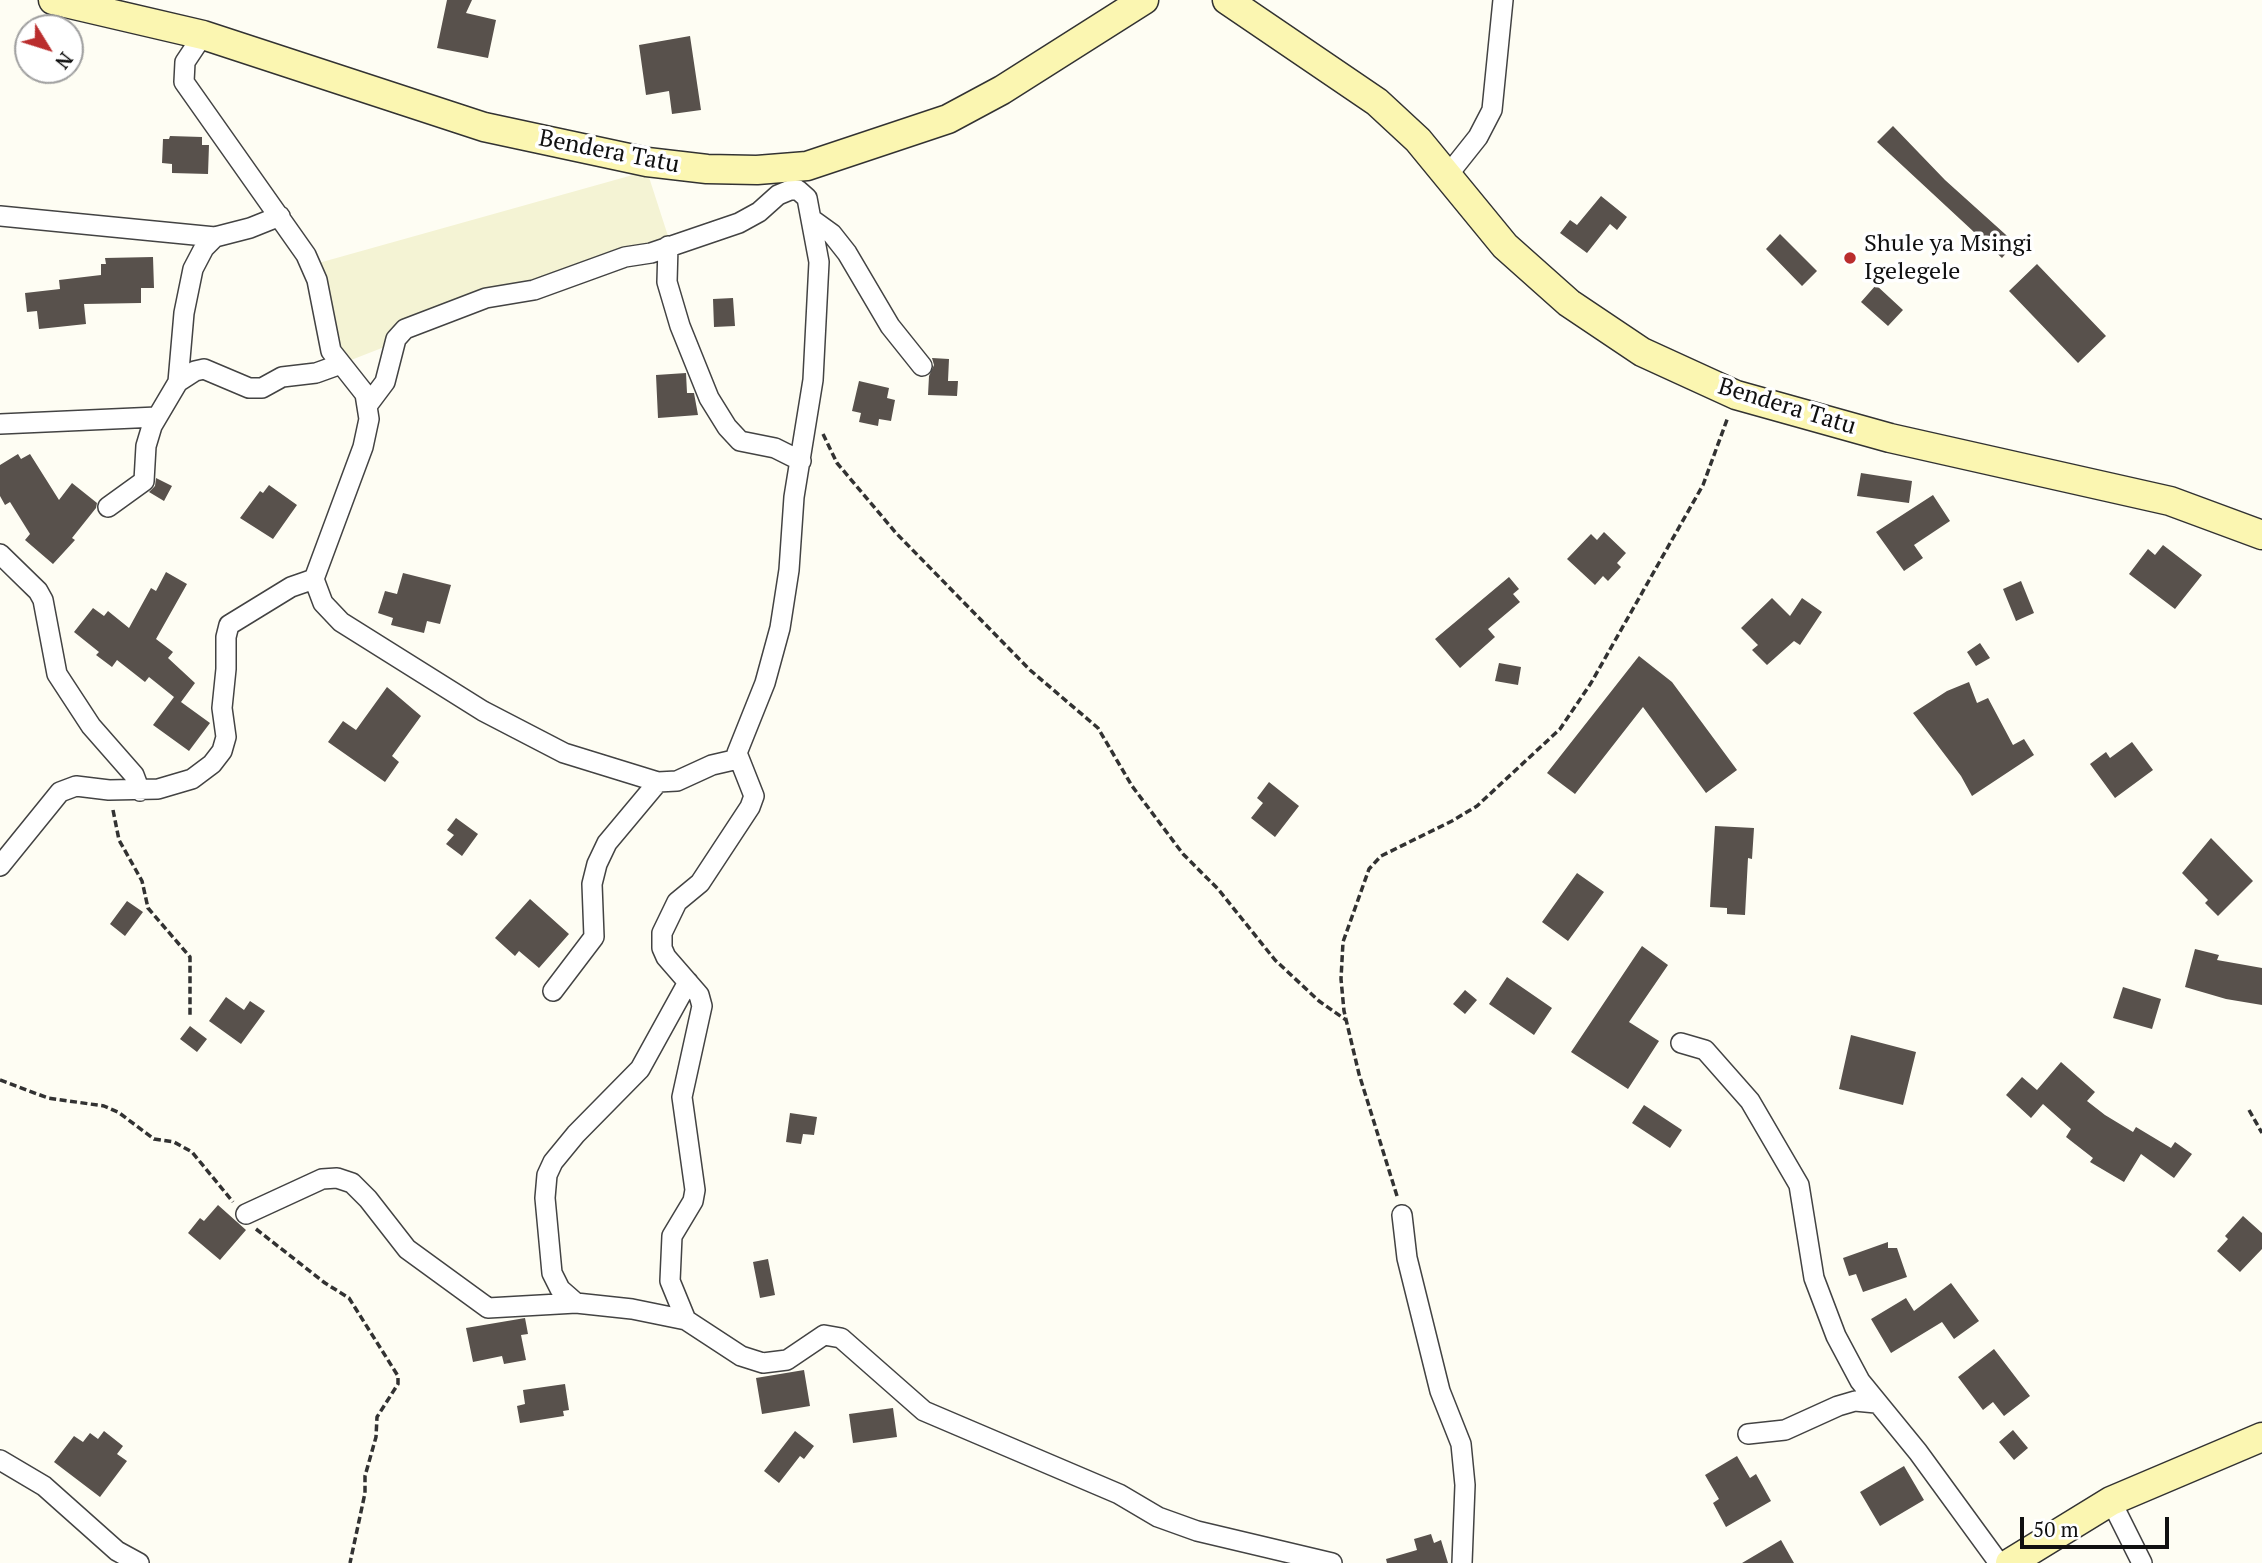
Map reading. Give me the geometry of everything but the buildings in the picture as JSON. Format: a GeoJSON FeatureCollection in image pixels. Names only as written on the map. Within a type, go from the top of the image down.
{"type":"FeatureCollection","features":[{"type":"Feature","properties":{"kind":"main road","name":"Bendera Tatu"},"geometry":{"type":"LineString","coordinates":[[53,0],[143,11],[204,35],[484,127],[647,162],[707,169],[757,170],[807,166],[948,119],[1002,90],[1144,0]]}},
{"type":"Feature","properties":{"kind":"main road","name":"Bendera Tatu"},"geometry":{"type":"LineString","coordinates":[[1227,0],[1377,102],[1418,140],[1505,246],[1569,303],[1642,352],[1736,395],[1902,441],[2170,501],[2262,535]]}},
{"type":"Feature","properties":{"kind":"main road"},"geometry":{"type":"LineString","coordinates":[[2010,1563],[2111,1501],[2262,1437]]}},
{"type":"Feature","properties":{"kind":"street"},"geometry":{"type":"LineString","coordinates":[[1447,176],[1478,137],[1492,110],[1503,0]]}},
{"type":"Feature","properties":{"kind":"street"},"geometry":{"type":"LineString","coordinates":[[204,35],[185,62],[184,82],[306,255],[317,280],[331,351],[365,394],[369,419],[363,447],[314,579],[323,603],[341,622],[482,711],[564,753],[658,782],[677,781],[712,765],[738,760]]}},
{"type":"Feature","properties":{"kind":"street"},"geometry":{"type":"LineString","coordinates":[[367,406],[385,382],[396,339],[405,329],[486,298],[534,290],[625,257],[739,223],[778,195],[790,190],[798,190],[807,198],[814,221],[819,262],[810,402],[780,628],[765,684],[737,753],[753,788],[750,807],[700,883],[677,902],[662,933],[662,948],[666,957],[699,995],[702,1006],[682,1097],[695,1190],[693,1201],[672,1236],[670,1281],[687,1320]]}},
{"type":"Feature","properties":{"kind":"street"},"geometry":{"type":"LineString","coordinates":[[0,216],[215,237],[250,228],[280,216]]}},
{"type":"Feature","properties":{"kind":"street"},"geometry":{"type":"LineString","coordinates":[[814,221],[832,234],[847,253],[890,326],[922,366]]}},
{"type":"Feature","properties":{"kind":"street"},"geometry":{"type":"LineString","coordinates":[[108,507],[144,481],[146,446],[157,417],[178,382],[184,313],[193,269],[215,237]]}},
{"type":"Feature","properties":{"kind":"street"},"geometry":{"type":"LineString","coordinates":[[668,246],[667,282],[680,326],[704,388],[727,428],[740,440],[775,448],[801,461]]}},
{"type":"Feature","properties":{"kind":"street"},"geometry":{"type":"LineString","coordinates":[[178,382],[204,369],[250,388],[262,388],[282,377],[316,373],[341,363]]}},
{"type":"Feature","properties":{"kind":"street"},"geometry":{"type":"LineString","coordinates":[[0,424],[157,417]]}},
{"type":"Feature","properties":{"kind":"street"},"geometry":{"type":"LineString","coordinates":[[0,554],[38,591],[43,600],[57,674],[91,726],[134,775],[140,790]]}},
{"type":"Feature","properties":{"kind":"street"},"geometry":{"type":"LineString","coordinates":[[0,866],[60,792],[76,786],[140,790],[191,779],[222,751],[226,723],[222,708],[229,625],[291,587],[314,579]]}},
{"type":"Feature","properties":{"kind":"street"},"geometry":{"type":"LineString","coordinates":[[553,991],[594,937],[592,884],[602,854],[658,782]]}},
{"type":"Feature","properties":{"kind":"street"},"geometry":{"type":"LineString","coordinates":[[576,1303],[560,1289],[552,1273],[545,1198],[547,1175],[576,1134],[640,1069],[688,982]]}},
{"type":"Feature","properties":{"kind":"street"},"geometry":{"type":"LineString","coordinates":[[1681,1043],[1705,1050],[1751,1101],[1793,1172],[1803,1203],[1805,1235],[1814,1278],[1836,1336],[1876,1403],[1918,1452],[2000,1563]]}},
{"type":"Feature","properties":{"kind":"street"},"geometry":{"type":"LineString","coordinates":[[246,1214],[322,1179],[337,1178],[352,1184],[368,1199],[407,1249],[488,1308],[576,1303],[632,1309],[687,1320],[741,1356],[763,1363],[787,1360],[824,1335],[841,1338],[924,1411],[1119,1494],[1158,1517],[1197,1531],[1332,1563]]}},
{"type":"Feature","properties":{"kind":"street"},"geometry":{"type":"LineString","coordinates":[[1402,1215],[1407,1258],[1440,1391],[1461,1444],[1465,1485],[1462,1563]]}},
{"type":"Feature","properties":{"kind":"street"},"geometry":{"type":"LineString","coordinates":[[1748,1434],[1785,1430],[1855,1401],[1876,1403]]}},
{"type":"Feature","properties":{"kind":"street"},"geometry":{"type":"LineString","coordinates":[[0,1460],[44,1486],[117,1551],[139,1563]]}},
{"type":"Feature","properties":{"kind":"street"},"geometry":{"type":"LineString","coordinates":[[2111,1501],[2142,1563]]}},
{"type":"Feature","properties":{"kind":"path"},"geometry":{"type":"LineString","coordinates":[[1402,1215],[1359,1074],[1340,979],[1343,942],[1369,869],[1381,856],[1477,806],[1560,729],[1598,672],[1703,485],[1736,395]]}},
{"type":"Feature","properties":{"kind":"path"},"geometry":{"type":"LineString","coordinates":[[810,402],[837,463],[896,533],[1030,670],[1098,729],[1132,786],[1183,854],[1218,889],[1275,960],[1319,1001],[1348,1021]]}},
{"type":"Feature","properties":{"kind":"path"},"geometry":{"type":"LineString","coordinates":[[109,790],[119,840],[142,881],[148,908],[190,957],[190,1017]]}},
{"type":"Feature","properties":{"kind":"path"},"geometry":{"type":"LineString","coordinates":[[0,1080],[48,1098],[104,1106],[118,1112],[154,1139],[173,1142],[192,1152],[211,1171],[226,1196],[246,1214],[255,1228],[324,1283],[349,1298],[398,1376],[398,1384],[377,1417],[376,1437],[365,1476],[365,1493],[350,1563]]}},
{"type":"Feature","properties":{"kind":"path"},"geometry":{"type":"LineString","coordinates":[[2249,1110],[2262,1133]]}},
{"type":"Feature","properties":{"kind":"green space"},"geometry":{"type":"Polygon","coordinates":[[[647,171],[668,236],[346,362],[315,264],[647,171]]]}},
{"type":"Feature","properties":{"kind":"place","name":"Shule ya Msingi Igelegele"},"geometry":{"type":"Point","coordinates":[1850,258]}}]}
